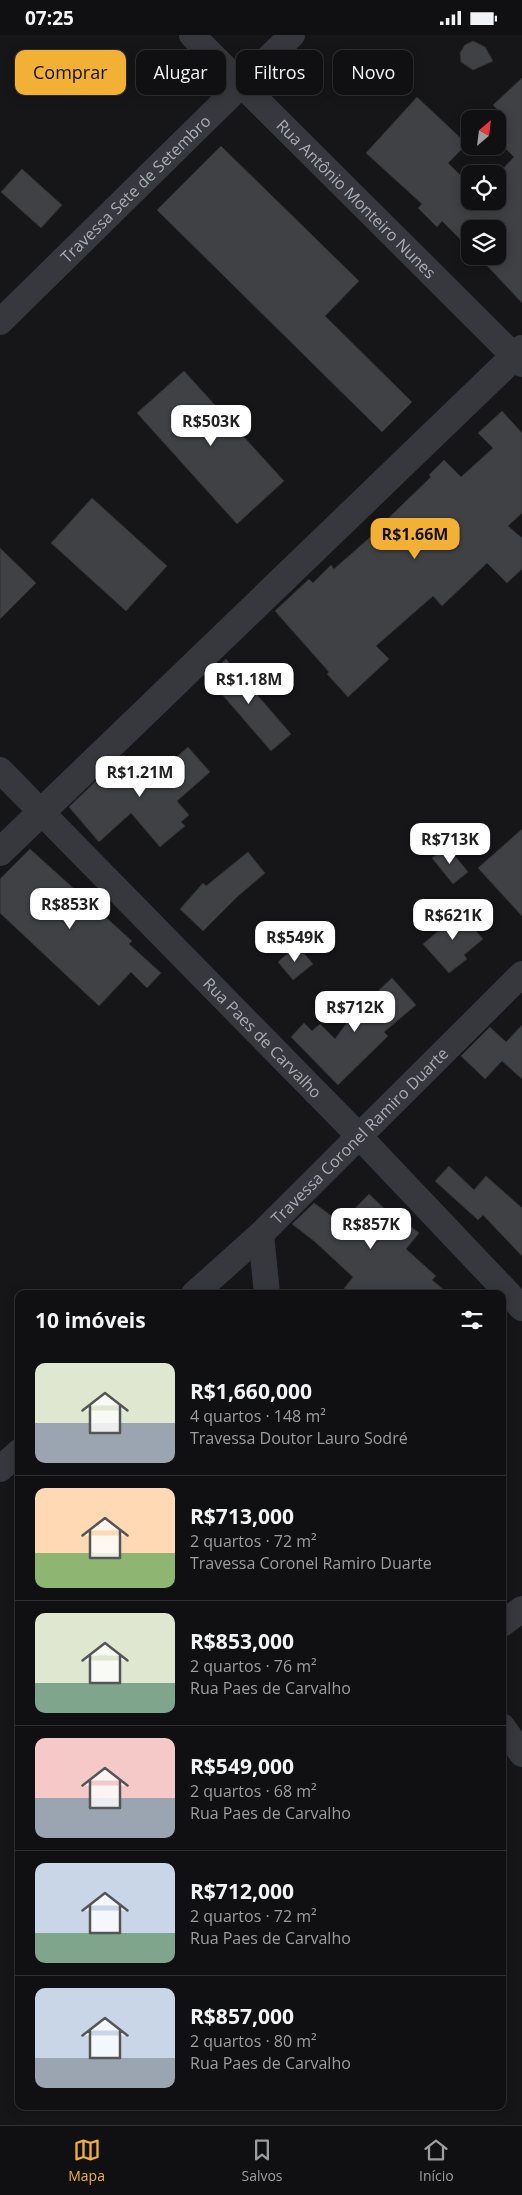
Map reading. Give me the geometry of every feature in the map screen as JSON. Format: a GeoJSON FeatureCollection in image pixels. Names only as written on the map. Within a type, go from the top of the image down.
{"type":"FeatureCollection","features":[{"type":"Feature","properties":{"kind":"street","name":"Rua Antônio Monteiro Nunes"},"geometry":{"type":"LineString","coordinates":[[192,35],[236,79]]}},
{"type":"Feature","properties":{"kind":"street","name":"Travessa Sete de Setembro"},"geometry":{"type":"LineString","coordinates":[[276,50],[292,35]]}},
{"type":"Feature","properties":{"kind":"street","name":"Travessa Sete de Setembro"},"geometry":{"type":"LineString","coordinates":[[0,322],[236,89]]}},
{"type":"Feature","properties":{"kind":"street","name":"Rua Antônio Monteiro Nunes"},"geometry":{"type":"LineString","coordinates":[[252,95],[520,356]]}},
{"type":"Feature","properties":{"kind":"street"},"geometry":{"type":"LineString","coordinates":[[0,852],[520,356]]}},
{"type":"Feature","properties":{"kind":"street","name":"Rua Paes de Carvalho"},"geometry":{"type":"LineString","coordinates":[[0,769],[358,1135],[505,1290]]}},
{"type":"Feature","properties":{"kind":"street","name":"Travessa Coronel Ramiro Duarte"},"geometry":{"type":"LineString","coordinates":[[198,1290],[261,1234],[358,1135],[522,974]]}},
{"type":"Feature","properties":{"kind":"street"},"geometry":{"type":"LineString","coordinates":[[261,1234],[267,1290]]}},
{"type":"Feature","properties":{"kind":"street","name":"Rua Paes de Carvalho"},"geometry":{"type":"LineString","coordinates":[[506,1291],[522,1308]]}},
{"type":"Feature","properties":{"kind":"street"},"geometry":{"type":"LineString","coordinates":[[0,1469],[15,1456]]}},
{"type":"Feature","properties":{"kind":"street"},"geometry":{"type":"LineString","coordinates":[[506,1621],[522,1609]]}},
{"type":"Feature","properties":{"kind":"street"},"geometry":{"type":"LineString","coordinates":[[506,1732],[522,1754]]}},
{"type":"Feature","properties":{"kind":"building"},"geometry":{"type":"Polygon","coordinates":[[[473,41],[485,47],[493,61],[473,70],[461,62],[460,53],[465,45],[473,41]]]}},
{"type":"Feature","properties":{"kind":"building"},"geometry":{"type":"Polygon","coordinates":[[[522,78],[522,303],[486,265],[506,265],[506,220],[461,220],[461,240],[442,221],[437,227],[418,208],[422,204],[366,153],[417,97],[461,138],[461,150],[448,163],[461,176],[461,210],[506,210],[506,166],[514,157],[506,149],[506,110],[498,110],[493,105],[522,78]]]}},
{"type":"Feature","properties":{"kind":"building"},"geometry":{"type":"Polygon","coordinates":[[[221,146],[359,281],[325,316],[412,402],[382,432],[157,210],[221,146]]]}},
{"type":"Feature","properties":{"kind":"building"},"geometry":{"type":"Polygon","coordinates":[[[22,169],[62,205],[41,228],[1,192],[22,169]]]}},
{"type":"Feature","properties":{"kind":"building"},"geometry":{"type":"Polygon","coordinates":[[[184,371],[284,481],[237,524],[137,413],[184,371]]]}},
{"type":"Feature","properties":{"kind":"building"},"geometry":{"type":"Polygon","coordinates":[[[502,411],[522,433],[522,513],[508,526],[522,538],[522,569],[507,583],[487,563],[442,606],[433,596],[376,646],[389,659],[348,697],[327,674],[329,672],[275,611],[309,579],[313,583],[331,565],[334,569],[375,533],[431,477],[429,475],[444,460],[461,477],[493,448],[478,433],[502,411]]]}},
{"type":"Feature","properties":{"kind":"building"},"geometry":{"type":"Polygon","coordinates":[[[92,498],[167,566],[126,611],[51,543],[92,498]]]}},
{"type":"Feature","properties":{"kind":"building"},"geometry":{"type":"Polygon","coordinates":[[[0,548],[36,583],[0,619],[0,548]]]}},
{"type":"Feature","properties":{"kind":"building"},"geometry":{"type":"Polygon","coordinates":[[[226,659],[291,734],[271,751],[207,677],[226,659]]]}},
{"type":"Feature","properties":{"kind":"building"},"geometry":{"type":"Polygon","coordinates":[[[188,747],[210,772],[177,801],[189,815],[181,822],[185,826],[160,847],[131,813],[99,842],[69,807],[123,755],[141,775],[147,769],[154,777],[188,747]]]}},
{"type":"Feature","properties":{"kind":"building"},"geometry":{"type":"Polygon","coordinates":[[[522,829],[522,916],[478,868],[522,829]]]}},
{"type":"Feature","properties":{"kind":"building"},"geometry":{"type":"Polygon","coordinates":[[[447,846],[468,872],[453,884],[432,858],[447,846]]]}},
{"type":"Feature","properties":{"kind":"building"},"geometry":{"type":"Polygon","coordinates":[[[30,849],[132,941],[129,944],[161,973],[147,988],[131,972],[99,1006],[0,913],[0,879],[30,849]]]}},
{"type":"Feature","properties":{"kind":"building"},"geometry":{"type":"Polygon","coordinates":[[[248,852],[265,873],[237,897],[203,931],[180,909],[203,883],[206,886],[248,852]]]}},
{"type":"Feature","properties":{"kind":"building"},"geometry":{"type":"Polygon","coordinates":[[[455,907],[483,939],[464,955],[467,959],[449,973],[423,944],[443,927],[438,922],[455,907]]]}},
{"type":"Feature","properties":{"kind":"building"},"geometry":{"type":"Polygon","coordinates":[[[297,945],[313,964],[293,980],[278,962],[297,945]]]}},
{"type":"Feature","properties":{"kind":"building"},"geometry":{"type":"Polygon","coordinates":[[[392,978],[416,1005],[384,1032],[388,1036],[338,1085],[291,1037],[304,1023],[312,1031],[320,1024],[335,1039],[349,1020],[352,1023],[377,992],[392,978]]]}},
{"type":"Feature","properties":{"kind":"building"},"geometry":{"type":"Polygon","coordinates":[[[522,1025],[522,1079],[502,1061],[485,1079],[461,1056],[490,1027],[506,1042],[522,1025]]]}},
{"type":"Feature","properties":{"kind":"building"},"geometry":{"type":"Polygon","coordinates":[[[449,1166],[474,1190],[486,1176],[522,1208],[522,1256],[483,1215],[478,1220],[435,1181],[449,1166]]]}},
{"type":"Feature","properties":{"kind":"building"},"geometry":{"type":"Polygon","coordinates":[[[369,1194],[388,1212],[390,1210],[419,1233],[406,1249],[436,1276],[432,1280],[444,1290],[343,1290],[353,1277],[314,1241],[292,1224],[314,1203],[341,1223],[369,1194]]]}}]}
